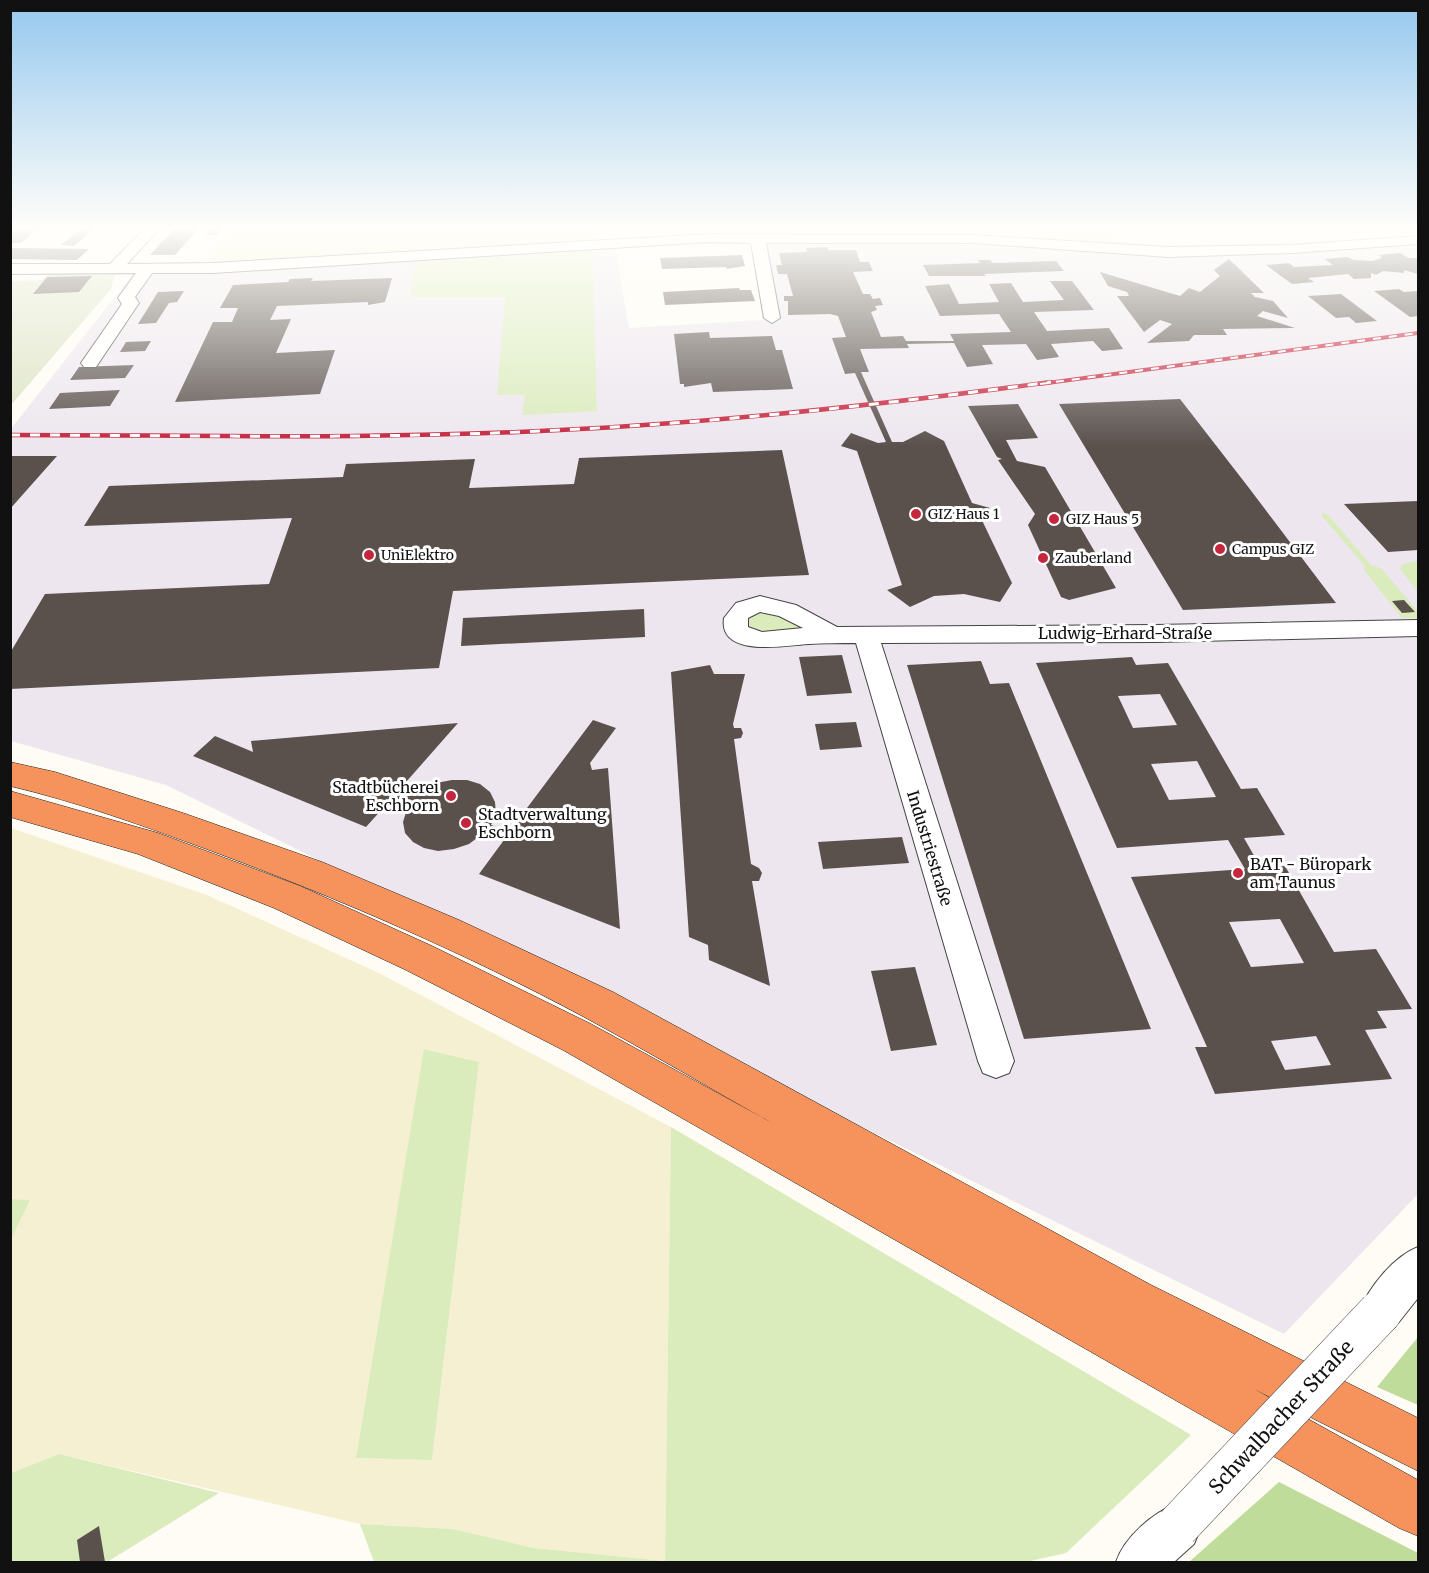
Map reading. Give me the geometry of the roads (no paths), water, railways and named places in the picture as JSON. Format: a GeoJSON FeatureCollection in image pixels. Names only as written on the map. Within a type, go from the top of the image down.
{"type":"FeatureCollection","features":[{"type":"Feature","properties":{"kind":"highway"},"geometry":{"type":"LineString","coordinates":[[10,774],[55,784],[129,808],[298,868],[456,936],[599,1005],[1134,1302],[1419,1445]]}},
{"type":"Feature","properties":{"kind":"highway"},"geometry":{"type":"LineString","coordinates":[[10,804],[146,843],[287,897],[419,958],[577,1037],[1419,1509]]}},
{"type":"Feature","properties":{"kind":"street"},"geometry":{"type":"LineString","coordinates":[[90,363],[131,303],[128,300]]}},
{"type":"Feature","properties":{"kind":"street"},"geometry":{"type":"LineString","coordinates":[[769,300],[772,318]]}},
{"type":"Feature","properties":{"kind":"street","name":"Ludwig-Erhard-Straße"},"geometry":{"type":"LineString","coordinates":[[831,634],[1175,634],[1419,628]]}},
{"type":"Feature","properties":{"kind":"street","name":"Industriestraße"},"geometry":{"type":"LineString","coordinates":[[866,635],[996,1061]]}},
{"type":"Feature","properties":{"kind":"street","name":"Schwalbacher Straße"},"geometry":{"type":"LineString","coordinates":[[1140,1563],[1177,1527],[1380,1312],[1419,1267]]}},
{"type":"Feature","properties":{"kind":"railway"},"geometry":{"type":"LineString","coordinates":[[1040,384],[1418,333]]}},
{"type":"Feature","properties":{"kind":"railway"},"geometry":{"type":"LineString","coordinates":[[10,435],[354,436],[560,430],[806,411],[1051,382]]}},
{"type":"Feature","properties":{"kind":"place","name":"GIZ Haus 1"},"geometry":{"type":"Point","coordinates":[916,514]}},
{"type":"Feature","properties":{"kind":"place","name":"GIZ Haus 5"},"geometry":{"type":"Point","coordinates":[1054,519]}},
{"type":"Feature","properties":{"kind":"place","name":"Campus GIZ"},"geometry":{"type":"Point","coordinates":[1220,549]}},
{"type":"Feature","properties":{"kind":"place","name":"UniElektro"},"geometry":{"type":"Point","coordinates":[369,555]}},
{"type":"Feature","properties":{"kind":"place","name":"Zauberland"},"geometry":{"type":"Point","coordinates":[1043,558]}},
{"type":"Feature","properties":{"kind":"place","name":"Stadtbücherei Eschborn"},"geometry":{"type":"Point","coordinates":[451,796]}},
{"type":"Feature","properties":{"kind":"place","name":"Stadtverwaltung Eschborn"},"geometry":{"type":"Point","coordinates":[466,823]}},
{"type":"Feature","properties":{"kind":"place","name":"BAT - Büropark am Taunus"},"geometry":{"type":"Point","coordinates":[1238,873]}}]}
